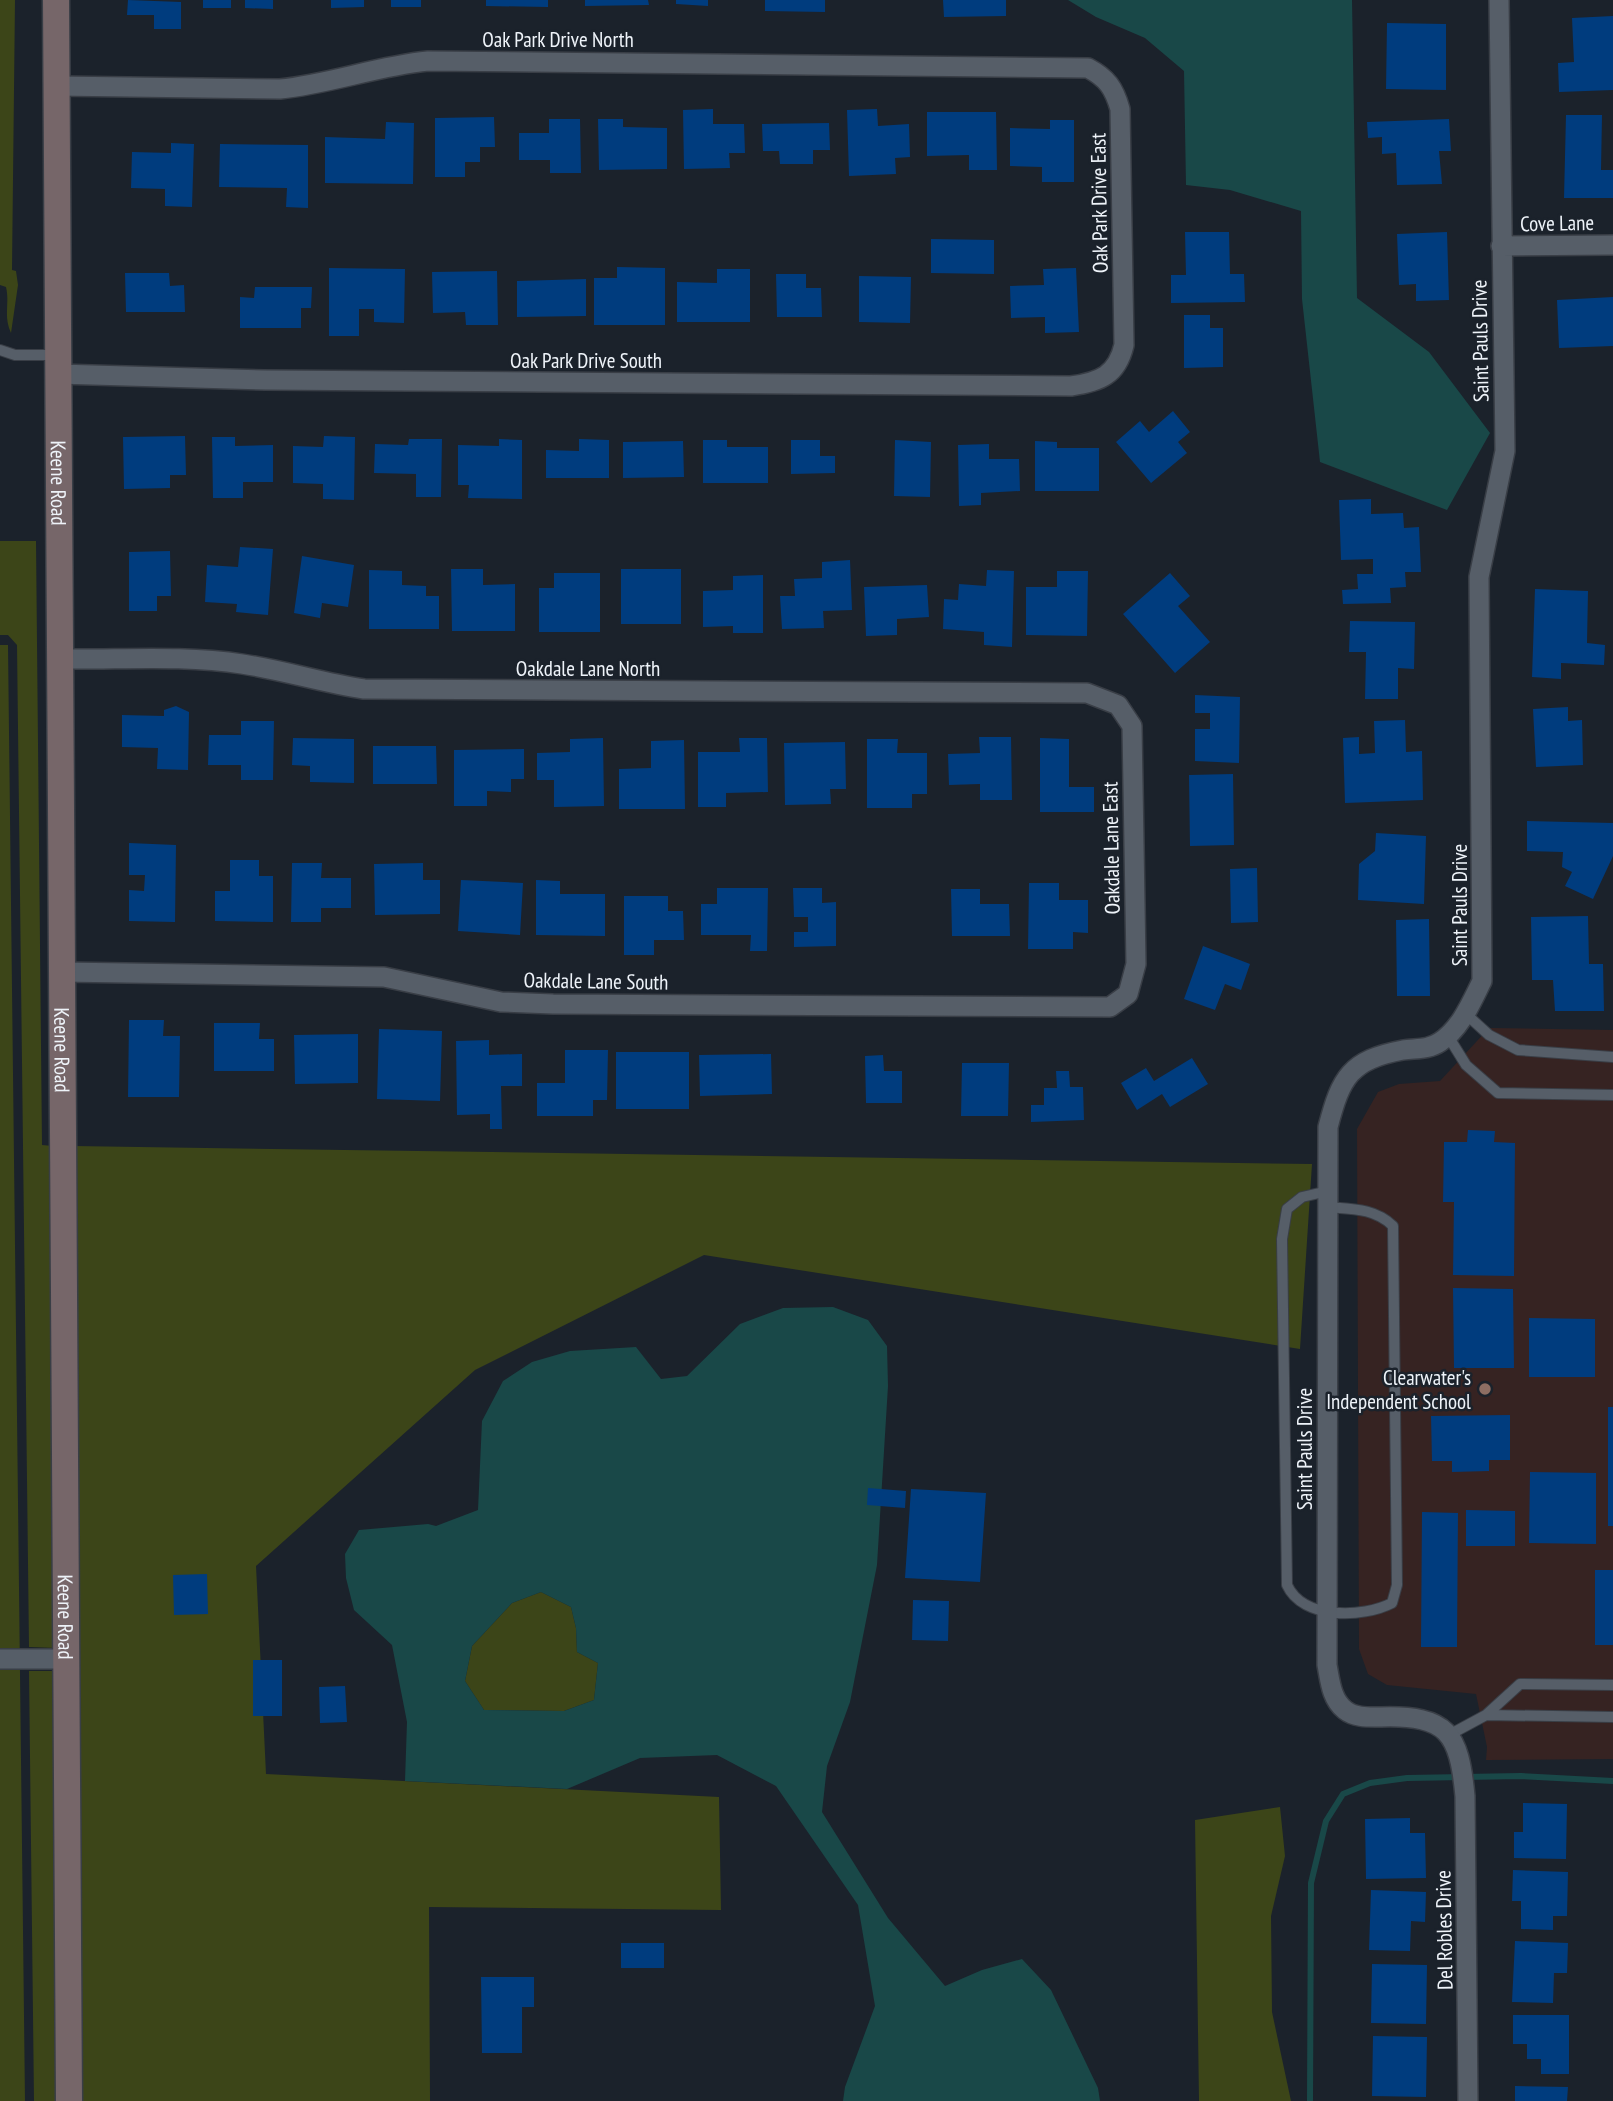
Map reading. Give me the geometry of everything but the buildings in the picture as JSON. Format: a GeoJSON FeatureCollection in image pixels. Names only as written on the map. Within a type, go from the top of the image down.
{"type":"FeatureCollection","features":[{"type":"Feature","properties":{"kind":"main road","name":"Keene Road"},"geometry":{"type":"LineString","coordinates":[[56,0],[69,2101]]}},
{"type":"Feature","properties":{"kind":"street","name":"Saint Pauls Drive"},"geometry":{"type":"LineString","coordinates":[[1461,1758],[1448,1735],[1417,1716],[1361,1717],[1344,1709],[1332,1693],[1326,1665],[1328,1127],[1338,1088],[1353,1068],[1373,1056],[1428,1048],[1448,1036],[1466,1014],[1482,981],[1479,577],[1505,451],[1499,0]]}},
{"type":"Feature","properties":{"kind":"street","name":"Oak Park Drive North"},"geometry":{"type":"LineString","coordinates":[[57,86],[280,89],[310,86],[395,65],[428,61],[1063,65]]}},
{"type":"Feature","properties":{"kind":"street","name":"Oak Park Drive East"},"geometry":{"type":"LineString","coordinates":[[1063,65],[1088,68],[1104,77],[1115,90],[1120,109],[1124,345],[1120,362],[1110,372]]}},
{"type":"Feature","properties":{"kind":"street","name":"Cove Lane"},"geometry":{"type":"LineString","coordinates":[[1502,246],[1613,245]]}},
{"type":"Feature","properties":{"kind":"street","name":"Oak Park Drive South"},"geometry":{"type":"LineString","coordinates":[[58,365],[265,380],[1071,386],[1092,383],[1110,372]]}},
{"type":"Feature","properties":{"kind":"street","name":"Oakdale Lane North"},"geometry":{"type":"LineString","coordinates":[[59,659],[206,660],[244,664],[319,683],[364,689],[1087,693],[1118,705]]}},
{"type":"Feature","properties":{"kind":"street","name":"Oakdale Lane East"},"geometry":{"type":"LineString","coordinates":[[1118,705],[1132,726],[1136,964],[1128,994]]}},
{"type":"Feature","properties":{"kind":"street","name":"Oakdale Lane South"},"geometry":{"type":"LineString","coordinates":[[62,972],[384,977],[501,1002],[553,1004],[1110,1007],[1128,994]]}},
{"type":"Feature","properties":{"kind":"street"},"geometry":{"type":"LineString","coordinates":[[0,1659],[67,1659]]}},
{"type":"Feature","properties":{"kind":"street","name":"Del Robles Drive"},"geometry":{"type":"LineString","coordinates":[[1461,1758],[1465,1796],[1468,2101]]}},
{"type":"Feature","properties":{"kind":"lane"},"geometry":{"type":"LineString","coordinates":[[0,350],[58,365]]}},
{"type":"Feature","properties":{"kind":"lane"},"geometry":{"type":"LineString","coordinates":[[1466,1014],[1489,1035],[1518,1050],[1613,1057]]}},
{"type":"Feature","properties":{"kind":"lane"},"geometry":{"type":"LineString","coordinates":[[1448,1036],[1466,1065],[1498,1093],[1613,1095]]}},
{"type":"Feature","properties":{"kind":"lane"},"geometry":{"type":"LineString","coordinates":[[1302,1198],[1328,1199],[1384,1217],[1393,1226],[1397,1585],[1392,1603],[1375,1612],[1326,1611],[1303,1605],[1292,1595],[1287,1585],[1282,1239],[1287,1209],[1302,1198]]}},
{"type":"Feature","properties":{"kind":"lane"},"geometry":{"type":"LineString","coordinates":[[1448,1735],[1486,1715],[1520,1684],[1613,1685]]}},
{"type":"Feature","properties":{"kind":"lane"},"geometry":{"type":"LineString","coordinates":[[1486,1715],[1613,1717]]}},
{"type":"Feature","properties":{"kind":"shaded area"},"geometry":{"type":"Polygon","coordinates":[[[1068,0],[1352,0],[1357,298],[1429,352],[1490,433],[1447,510],[1320,462],[1302,299],[1301,211],[1230,190],[1186,185],[1184,71],[1145,38],[1096,17],[1068,0]]]}},
{"type":"Feature","properties":{"kind":"shaded area","name":"Clearwater's Independent School"},"geometry":{"type":"Polygon","coordinates":[[[1489,1028],[1613,1030],[1613,1759],[1486,1760],[1487,1747],[1476,1694],[1387,1685],[1368,1674],[1359,1649],[1357,1129],[1378,1092],[1399,1084],[1440,1081],[1489,1028]]]}},
{"type":"Feature","properties":{"kind":"shaded area"},"geometry":{"type":"Polygon","coordinates":[[[833,1307],[868,1320],[887,1346],[888,1386],[877,1565],[850,1702],[827,1766],[822,1812],[888,1918],[945,1986],[982,1970],[1022,1959],[1051,1990],[1098,2088],[1100,2101],[843,2101],[845,2087],[875,2006],[858,1905],[776,1786],[717,1755],[640,1758],[567,1789],[405,1781],[407,1722],[392,1645],[354,1610],[346,1578],[345,1554],[359,1530],[428,1524],[436,1526],[478,1510],[482,1421],[503,1381],[532,1362],[570,1351],[636,1347],[661,1379],[687,1376],[740,1324],[783,1308],[833,1307]],[[541,1592],[512,1603],[472,1646],[465,1681],[484,1710],[564,1711],[594,1700],[598,1663],[577,1652],[576,1628],[571,1607],[541,1592]]]}},
{"type":"Feature","properties":{"kind":"green space"},"geometry":{"type":"Polygon","coordinates":[[[0,0],[15,0],[12,270],[16,271],[18,285],[11,333],[7,321],[6,287],[0,285],[0,0]]]}},
{"type":"Feature","properties":{"kind":"green space"},"geometry":{"type":"Polygon","coordinates":[[[0,541],[36,541],[42,1145],[53,1146],[57,1648],[29,1647],[17,645],[8,635],[0,635],[0,541]]]}},
{"type":"Feature","properties":{"kind":"green space"},"geometry":{"type":"Polygon","coordinates":[[[0,645],[8,645],[25,2101],[0,2101],[0,645]]]}},
{"type":"Feature","properties":{"kind":"green space"},"geometry":{"type":"Polygon","coordinates":[[[73,1146],[1312,1164],[1300,1349],[704,1255],[475,1370],[256,1566],[266,1774],[719,1797],[721,1910],[429,1907],[430,2101],[79,2101],[73,1146]]]}},
{"type":"Feature","properties":{"kind":"green space"},"geometry":{"type":"Polygon","coordinates":[[[541,1592],[571,1607],[576,1628],[577,1652],[598,1663],[594,1700],[564,1711],[484,1710],[465,1681],[472,1646],[512,1603],[541,1592]]]}},
{"type":"Feature","properties":{"kind":"green space"},"geometry":{"type":"Polygon","coordinates":[[[29,1671],[57,1671],[58,2101],[34,2101],[29,1671]]]}},
{"type":"Feature","properties":{"kind":"green space"},"geometry":{"type":"Polygon","coordinates":[[[1280,1807],[1285,1856],[1271,1916],[1272,2012],[1291,2101],[1199,2101],[1195,1820],[1280,1807]]]}},
{"type":"Feature","properties":{"kind":"waterway"},"geometry":{"type":"LineString","coordinates":[[1310,2101],[1311,1883],[1326,1821],[1343,1794],[1370,1783],[1407,1778],[1521,1776],[1613,1781]]}},
{"type":"Feature","properties":{"kind":"place","name":"Clearwater's Independent School"},"geometry":{"type":"Point","coordinates":[1485,1389]}}]}
